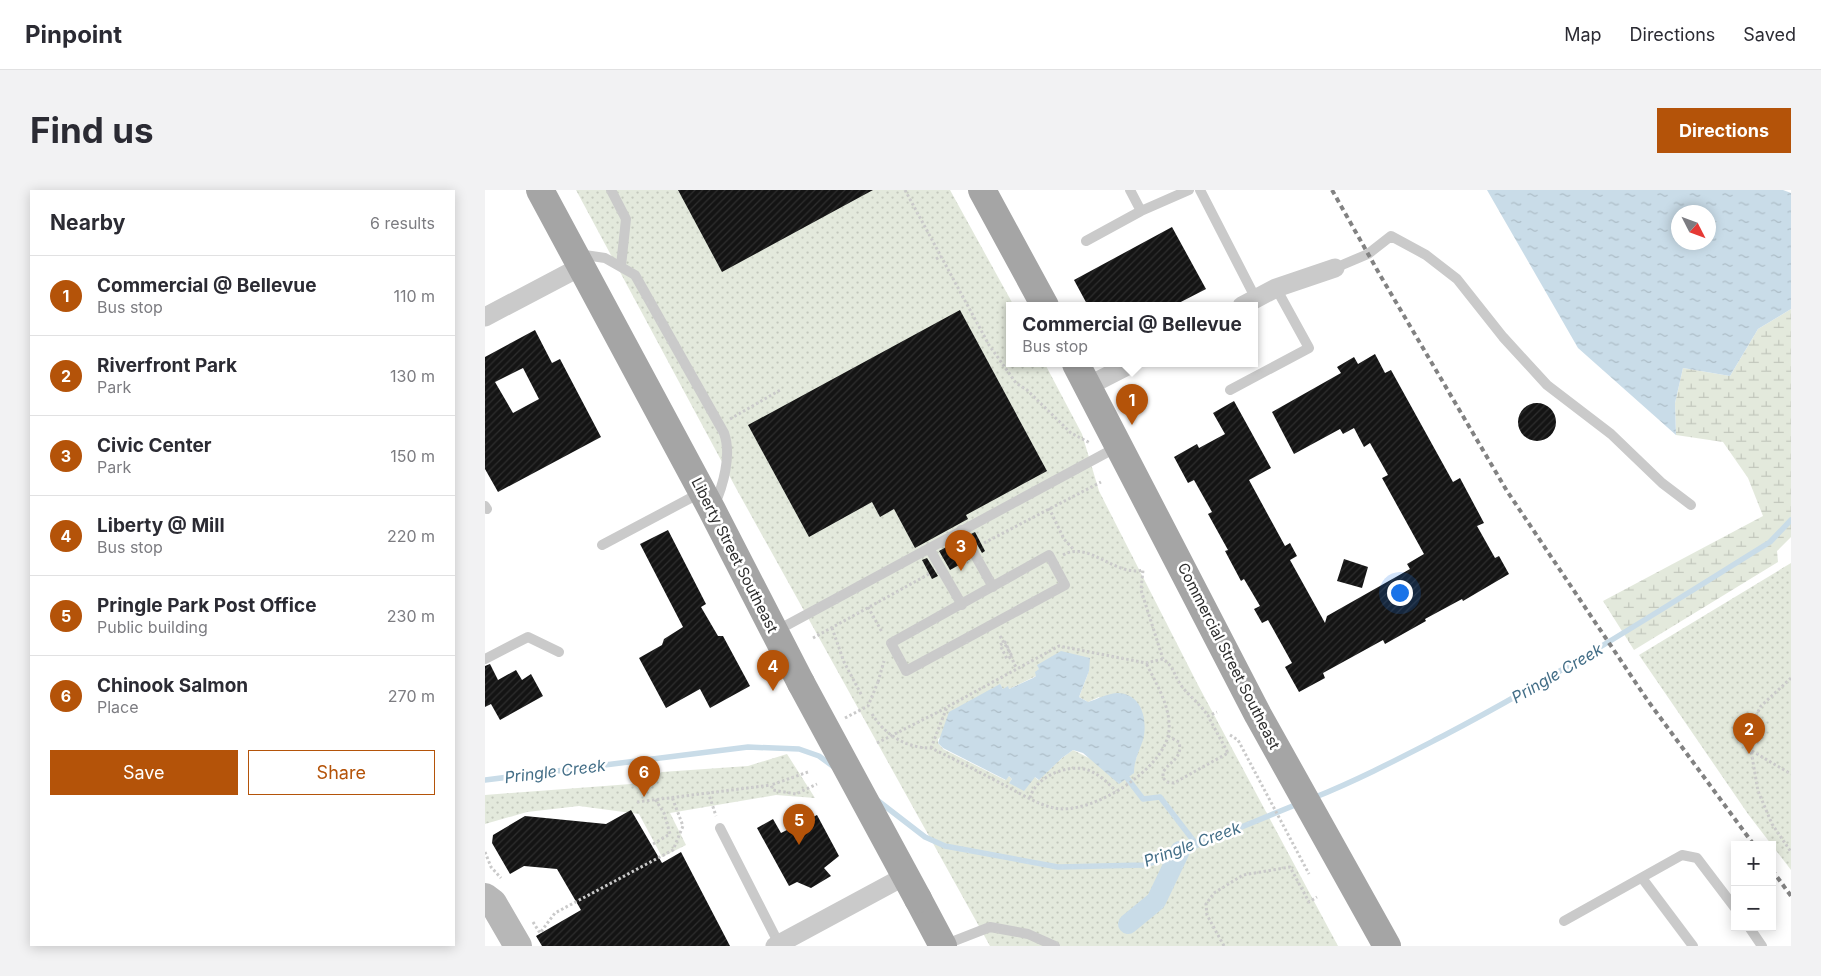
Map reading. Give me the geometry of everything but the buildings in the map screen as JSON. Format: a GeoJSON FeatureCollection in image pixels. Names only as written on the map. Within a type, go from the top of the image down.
{"type":"FeatureCollection","features":[{"type":"Feature","properties":{"kind":"main road","name":"Liberty Street Southeast"},"geometry":{"type":"LineString","coordinates":[[540,190],[707,501],[801,683],[943,946]]}},
{"type":"Feature","properties":{"kind":"main road"},"geometry":{"type":"LineString","coordinates":[[982,190],[1043,302]]}},
{"type":"Feature","properties":{"kind":"main road","name":"Commercial Street Southeast"},"geometry":{"type":"LineString","coordinates":[[1083,375],[1258,715],[1339,864],[1387,946]]}},
{"type":"Feature","properties":{"kind":"street"},"geometry":{"type":"LineString","coordinates":[[485,317],[578,259]]}},
{"type":"Feature","properties":{"kind":"street"},"geometry":{"type":"LineString","coordinates":[[1251,302],[1276,288],[1335,268]]}},
{"type":"Feature","properties":{"kind":"street"},"geometry":{"type":"LineString","coordinates":[[1083,375],[1118,367]]}},
{"type":"Feature","properties":{"kind":"street"},"geometry":{"type":"LineString","coordinates":[[777,945],[868,896],[912,887]]}},
{"type":"Feature","properties":{"kind":"street"},"geometry":{"type":"LineString","coordinates":[[485,897],[529,940]]}},
{"type":"Feature","properties":{"kind":"lane"},"geometry":{"type":"LineString","coordinates":[[611,190],[626,219],[621,266]]}},
{"type":"Feature","properties":{"kind":"lane"},"geometry":{"type":"LineString","coordinates":[[1130,190],[1141,211]]}},
{"type":"Feature","properties":{"kind":"lane"},"geometry":{"type":"LineString","coordinates":[[1085,241],[1141,211],[1189,190]]}},
{"type":"Feature","properties":{"kind":"lane"},"geometry":{"type":"LineString","coordinates":[[1200,190],[1249,302]]}},
{"type":"Feature","properties":{"kind":"lane"},"geometry":{"type":"LineString","coordinates":[[1335,268],[1368,254],[1391,236],[1426,255],[1457,279],[1503,337],[1547,385],[1611,434],[1662,483],[1691,505]]}},
{"type":"Feature","properties":{"kind":"lane"},"geometry":{"type":"LineString","coordinates":[[578,259],[605,258],[630,271],[639,282],[720,424],[727,440],[721,488],[707,501],[601,545]]}},
{"type":"Feature","properties":{"kind":"lane"},"geometry":{"type":"LineString","coordinates":[[1230,390],[1309,348],[1276,288]]}},
{"type":"Feature","properties":{"kind":"lane"},"geometry":{"type":"LineString","coordinates":[[775,632],[1120,445]]}},
{"type":"Feature","properties":{"kind":"lane"},"geometry":{"type":"LineString","coordinates":[[961,530],[993,587]]}},
{"type":"Feature","properties":{"kind":"lane"},"geometry":{"type":"LineString","coordinates":[[929,548],[962,604]]}},
{"type":"Feature","properties":{"kind":"lane"},"geometry":{"type":"LineString","coordinates":[[1049,555],[1065,585],[906,671],[891,643],[962,604],[1049,555]]}},
{"type":"Feature","properties":{"kind":"lane"},"geometry":{"type":"LineString","coordinates":[[485,659],[528,637],[559,652]]}},
{"type":"Feature","properties":{"kind":"lane"},"geometry":{"type":"LineString","coordinates":[[720,828],[777,945]]}},
{"type":"Feature","properties":{"kind":"lane"},"geometry":{"type":"LineString","coordinates":[[1564,921],[1682,855],[1691,855],[1697,858],[1731,903]]}},
{"type":"Feature","properties":{"kind":"lane"},"geometry":{"type":"LineString","coordinates":[[1642,878],[1693,946]]}},
{"type":"Feature","properties":{"kind":"lane"},"geometry":{"type":"LineString","coordinates":[[943,946],[990,927],[1028,934],[1055,946]]}},
{"type":"Feature","properties":{"kind":"lane"},"geometry":{"type":"LineString","coordinates":[[1752,931],[1762,946]]}},
{"type":"Feature","properties":{"kind":"path"},"geometry":{"type":"LineString","coordinates":[[905,190],[989,345],[1017,383],[1027,390],[1071,433],[1093,444]]}},
{"type":"Feature","properties":{"kind":"path"},"geometry":{"type":"LineString","coordinates":[[936,258],[941,256]]}},
{"type":"Feature","properties":{"kind":"path"},"geometry":{"type":"LineString","coordinates":[[720,424],[782,389]]}},
{"type":"Feature","properties":{"kind":"path"},"geometry":{"type":"LineString","coordinates":[[978,546],[1101,482]]}},
{"type":"Feature","properties":{"kind":"path"},"geometry":{"type":"LineString","coordinates":[[1049,508],[1064,538],[1075,550]]}},
{"type":"Feature","properties":{"kind":"path"},"geometry":{"type":"LineString","coordinates":[[1104,561],[1126,570],[1143,570],[1141,590],[1163,660],[1171,665],[1179,683],[1201,704],[1228,752],[1174,783],[1167,782],[1163,778],[1163,772],[1179,757],[1181,750],[1179,742],[1168,736]]}},
{"type":"Feature","properties":{"kind":"path"},"geometry":{"type":"LineString","coordinates":[[813,638],[933,572]]}},
{"type":"Feature","properties":{"kind":"path"},"geometry":{"type":"LineString","coordinates":[[868,607],[885,637]]}},
{"type":"Feature","properties":{"kind":"path"},"geometry":{"type":"LineString","coordinates":[[832,628],[844,662],[862,696]]}},
{"type":"Feature","properties":{"kind":"path"},"geometry":{"type":"LineString","coordinates":[[1003,639],[1007,648],[1012,656],[1007,659],[1000,645],[1005,642],[1013,658],[1013,663],[1017,669]]}},
{"type":"Feature","properties":{"kind":"path"},"geometry":{"type":"LineString","coordinates":[[877,743],[1059,646],[1147,663],[1163,660]]}},
{"type":"Feature","properties":{"kind":"path"},"geometry":{"type":"LineString","coordinates":[[873,714],[879,726],[891,736],[919,748],[931,748],[1053,808],[1072,808],[1091,803],[1125,786],[1137,777],[1157,757],[1168,736],[1169,721],[1165,703],[1147,663]]}},
{"type":"Feature","properties":{"kind":"path"},"geometry":{"type":"LineString","coordinates":[[1791,678],[1775,691],[1757,712],[1751,725],[1749,739],[1752,751],[1753,777],[1757,790],[1772,824],[1791,852]]}},
{"type":"Feature","properties":{"kind":"path"},"geometry":{"type":"LineString","coordinates":[[825,728],[868,706],[878,682]]}},
{"type":"Feature","properties":{"kind":"path"},"geometry":{"type":"LineString","coordinates":[[931,748],[947,707]]}},
{"type":"Feature","properties":{"kind":"path"},"geometry":{"type":"LineString","coordinates":[[1208,716],[1217,712]]}},
{"type":"Feature","properties":{"kind":"path","name":"Commercial Street Southeast"},"geometry":{"type":"LineString","coordinates":[[1229,735],[1238,740],[1309,874]]}},
{"type":"Feature","properties":{"kind":"path"},"geometry":{"type":"LineString","coordinates":[[1752,751],[1791,774]]}},
{"type":"Feature","properties":{"kind":"path"},"geometry":{"type":"LineString","coordinates":[[1030,798],[1034,788],[1047,777],[1063,771],[1081,769],[1099,776],[1115,791]]}},
{"type":"Feature","properties":{"kind":"path"},"geometry":{"type":"LineString","coordinates":[[637,802],[771,785],[807,772]]}},
{"type":"Feature","properties":{"kind":"path"},"geometry":{"type":"LineString","coordinates":[[771,785],[773,790],[796,794],[817,784]]}},
{"type":"Feature","properties":{"kind":"path"},"geometry":{"type":"LineString","coordinates":[[708,792],[720,828]]}},
{"type":"Feature","properties":{"kind":"path"},"geometry":{"type":"LineString","coordinates":[[529,940],[555,913],[673,850],[683,826],[673,797]]}},
{"type":"Feature","properties":{"kind":"path"},"geometry":{"type":"LineString","coordinates":[[653,844],[671,834],[664,813],[655,799]]}},
{"type":"Feature","properties":{"kind":"path"},"geometry":{"type":"LineString","coordinates":[[485,852],[491,868]]}},
{"type":"Feature","properties":{"kind":"path"},"geometry":{"type":"LineString","coordinates":[[1224,946],[1207,915],[1206,904],[1214,893],[1243,875],[1290,867],[1309,902],[1317,897]]}},
{"type":"Feature","properties":{"kind":"green space"},"geometry":{"type":"Polygon","coordinates":[[[576,190],[950,190],[1012,302],[1006,302],[1006,367],[1047,367],[1082,434],[1099,491],[1198,685],[1338,946],[990,946],[737,490],[576,190]],[[1039,669],[1036,676],[1009,689],[1003,689],[1000,685],[938,739],[938,743],[943,749],[1005,780],[1009,776],[1012,779],[1009,783],[1035,777],[1038,780],[1073,750],[1089,758],[1134,765],[1139,749],[1099,697],[1088,702],[1079,697],[1089,671],[1039,669]]]}},
{"type":"Feature","properties":{"kind":"green space"},"geometry":{"type":"Polygon","coordinates":[[[1791,309],[1791,537],[1777,551],[1778,562],[1634,650],[1603,601],[1763,516],[1748,478],[1723,442],[1676,435],[1675,403],[1683,368],[1730,376],[1758,329],[1791,309]]]}},
{"type":"Feature","properties":{"kind":"green space"},"geometry":{"type":"Polygon","coordinates":[[[1791,563],[1791,870],[1776,850],[1776,841],[1769,841],[1748,814],[1639,655],[1791,563]]]}},
{"type":"Feature","properties":{"kind":"green space"},"geometry":{"type":"Polygon","coordinates":[[[787,754],[815,798],[776,795],[670,813],[686,845],[662,857],[639,814],[579,806],[527,812],[485,824],[485,795],[631,784],[662,772],[748,766],[787,754]]]}},
{"type":"Feature","properties":{"kind":"water"},"geometry":{"type":"Polygon","coordinates":[[[1487,190],[1783,190],[1791,193],[1791,309],[1758,329],[1730,376],[1683,368],[1675,403],[1676,435],[1578,348],[1487,190]]]}},
{"type":"Feature","properties":{"kind":"water"},"geometry":{"type":"Polygon","coordinates":[[[1061,651],[1090,658],[1089,671],[1079,697],[1088,702],[1117,693],[1125,694],[1138,703],[1144,716],[1145,724],[1143,740],[1134,773],[1119,784],[1083,753],[1073,750],[1039,780],[1035,777],[1024,791],[1009,783],[1012,779],[1009,776],[1006,780],[943,748],[938,743],[949,712],[1000,684],[1003,689],[1008,686],[1009,689],[1033,678],[1036,676],[1035,672],[1039,669],[1037,665],[1061,651]]]}},
{"type":"Feature","properties":{"kind":"waterway","name":"Pringle Creek"},"geometry":{"type":"LineString","coordinates":[[1313,798],[1395,761],[1568,666],[1770,542],[1791,520]]}},
{"type":"Feature","properties":{"kind":"waterway","name":"Pringle Creek"},"geometry":{"type":"LineString","coordinates":[[485,780],[748,747],[799,749],[819,756],[834,767]]}},
{"type":"Feature","properties":{"kind":"waterway"},"geometry":{"type":"LineString","coordinates":[[1127,778],[1143,799],[1160,797],[1196,844]]}},
{"type":"Feature","properties":{"kind":"waterway","name":"Pringle Creek"},"geometry":{"type":"LineString","coordinates":[[877,800],[925,837],[945,846],[1058,867],[1144,865],[1161,860],[1300,803]]}},
{"type":"Feature","properties":{"kind":"waterway"},"geometry":{"type":"LineString","coordinates":[[1128,924],[1156,901],[1180,851]]}},
{"type":"Feature","properties":{"kind":"railway"},"geometry":{"type":"LineString","coordinates":[[1332,190],[1507,491],[1648,701],[1751,841]]}},
{"type":"Feature","properties":{"kind":"railway"},"geometry":{"type":"LineString","coordinates":[[1776,875],[1791,896]]}},
{"type":"Feature","properties":{"kind":"place","name":"Commercial @ Bellevue"},"geometry":{"type":"Point","coordinates":[1132,425]}},
{"type":"Feature","properties":{"kind":"place","name":"Civic Center"},"geometry":{"type":"Point","coordinates":[961,571]}},
{"type":"Feature","properties":{"kind":"place","name":"Liberty @ Mill"},"geometry":{"type":"Point","coordinates":[773,691]}},
{"type":"Feature","properties":{"kind":"place","name":"Riverfront Park"},"geometry":{"type":"Point","coordinates":[1749,754]}},
{"type":"Feature","properties":{"kind":"place","name":"Chinook Salmon"},"geometry":{"type":"Point","coordinates":[644,797]}},
{"type":"Feature","properties":{"kind":"place","name":"Pringle Park Post Office"},"geometry":{"type":"Point","coordinates":[799,845]}}]}
